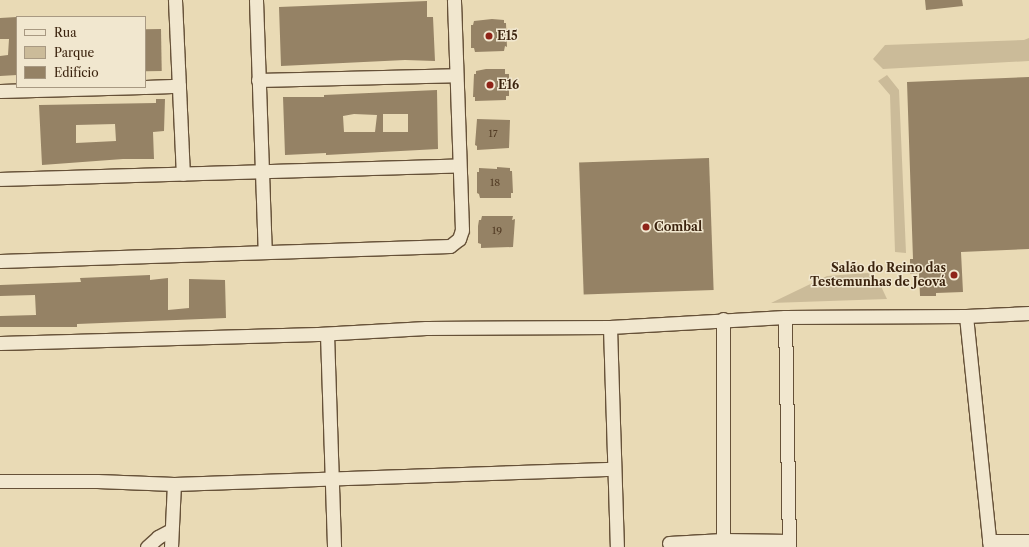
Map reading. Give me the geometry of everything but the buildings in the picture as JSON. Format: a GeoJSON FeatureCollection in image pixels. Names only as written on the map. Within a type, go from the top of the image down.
{"type":"FeatureCollection","features":[{"type":"Feature","properties":{"kind":"street"},"geometry":{"type":"LineString","coordinates":[[175,0],[183,174]]}},
{"type":"Feature","properties":{"kind":"street"},"geometry":{"type":"LineString","coordinates":[[256,0],[265,252]]}},
{"type":"Feature","properties":{"kind":"street"},"geometry":{"type":"LineString","coordinates":[[0,261],[450,246],[459,239],[462,230],[454,0]]}},
{"type":"Feature","properties":{"kind":"street"},"geometry":{"type":"LineString","coordinates":[[258,80],[456,76]]}},
{"type":"Feature","properties":{"kind":"street"},"geometry":{"type":"LineString","coordinates":[[146,87],[179,86]]}},
{"type":"Feature","properties":{"kind":"street"},"geometry":{"type":"LineString","coordinates":[[0,91],[108,88]]}},
{"type":"Feature","properties":{"kind":"street"},"geometry":{"type":"LineString","coordinates":[[0,179],[459,165]]}},
{"type":"Feature","properties":{"kind":"street"},"geometry":{"type":"LineString","coordinates":[[0,343],[327,334],[426,328],[610,327],[723,319],[785,317],[966,316],[1029,314]]}},
{"type":"Feature","properties":{"kind":"street"},"geometry":{"type":"LineString","coordinates":[[966,316],[989,544],[1029,541]]}},
{"type":"Feature","properties":{"kind":"street"},"geometry":{"type":"LineString","coordinates":[[669,543],[789,544],[785,317]]}},
{"type":"Feature","properties":{"kind":"street"},"geometry":{"type":"LineString","coordinates":[[723,319],[723,544]]}},
{"type":"Feature","properties":{"kind":"street"},"geometry":{"type":"LineString","coordinates":[[610,327],[617,547]]}},
{"type":"Feature","properties":{"kind":"street"},"geometry":{"type":"LineString","coordinates":[[327,334],[334,547]]}},
{"type":"Feature","properties":{"kind":"street"},"geometry":{"type":"LineString","coordinates":[[0,482],[97,481],[174,484],[614,470]]}},
{"type":"Feature","properties":{"kind":"street"},"geometry":{"type":"LineString","coordinates":[[171,547],[174,484]]}},
{"type":"Feature","properties":{"kind":"street"},"geometry":{"type":"LineString","coordinates":[[147,547],[158,537],[171,530]]}},
{"type":"Feature","properties":{"kind":"green space"},"geometry":{"type":"Polygon","coordinates":[[[1029,38],[1029,61],[883,69],[873,59],[885,45],[1024,40],[1029,38]]]}},
{"type":"Feature","properties":{"kind":"green space"},"geometry":{"type":"Polygon","coordinates":[[[887,75],[899,90],[906,253],[895,252],[890,95],[878,81],[887,75]]]}},
{"type":"Feature","properties":{"kind":"green space"},"geometry":{"type":"Polygon","coordinates":[[[868,273],[879,282],[887,299],[771,303],[827,276],[868,273]]]}},
{"type":"Feature","properties":{"kind":"place","name":"E15"},"geometry":{"type":"Point","coordinates":[489,36]}},
{"type":"Feature","properties":{"kind":"place","name":"E16"},"geometry":{"type":"Point","coordinates":[490,85]}},
{"type":"Feature","properties":{"kind":"place","name":"Combal"},"geometry":{"type":"Point","coordinates":[646,227]}},
{"type":"Feature","properties":{"kind":"place","name":"Salão do Reino das Testemunhas de Jeová"},"geometry":{"type":"Point","coordinates":[954,275]}}]}
